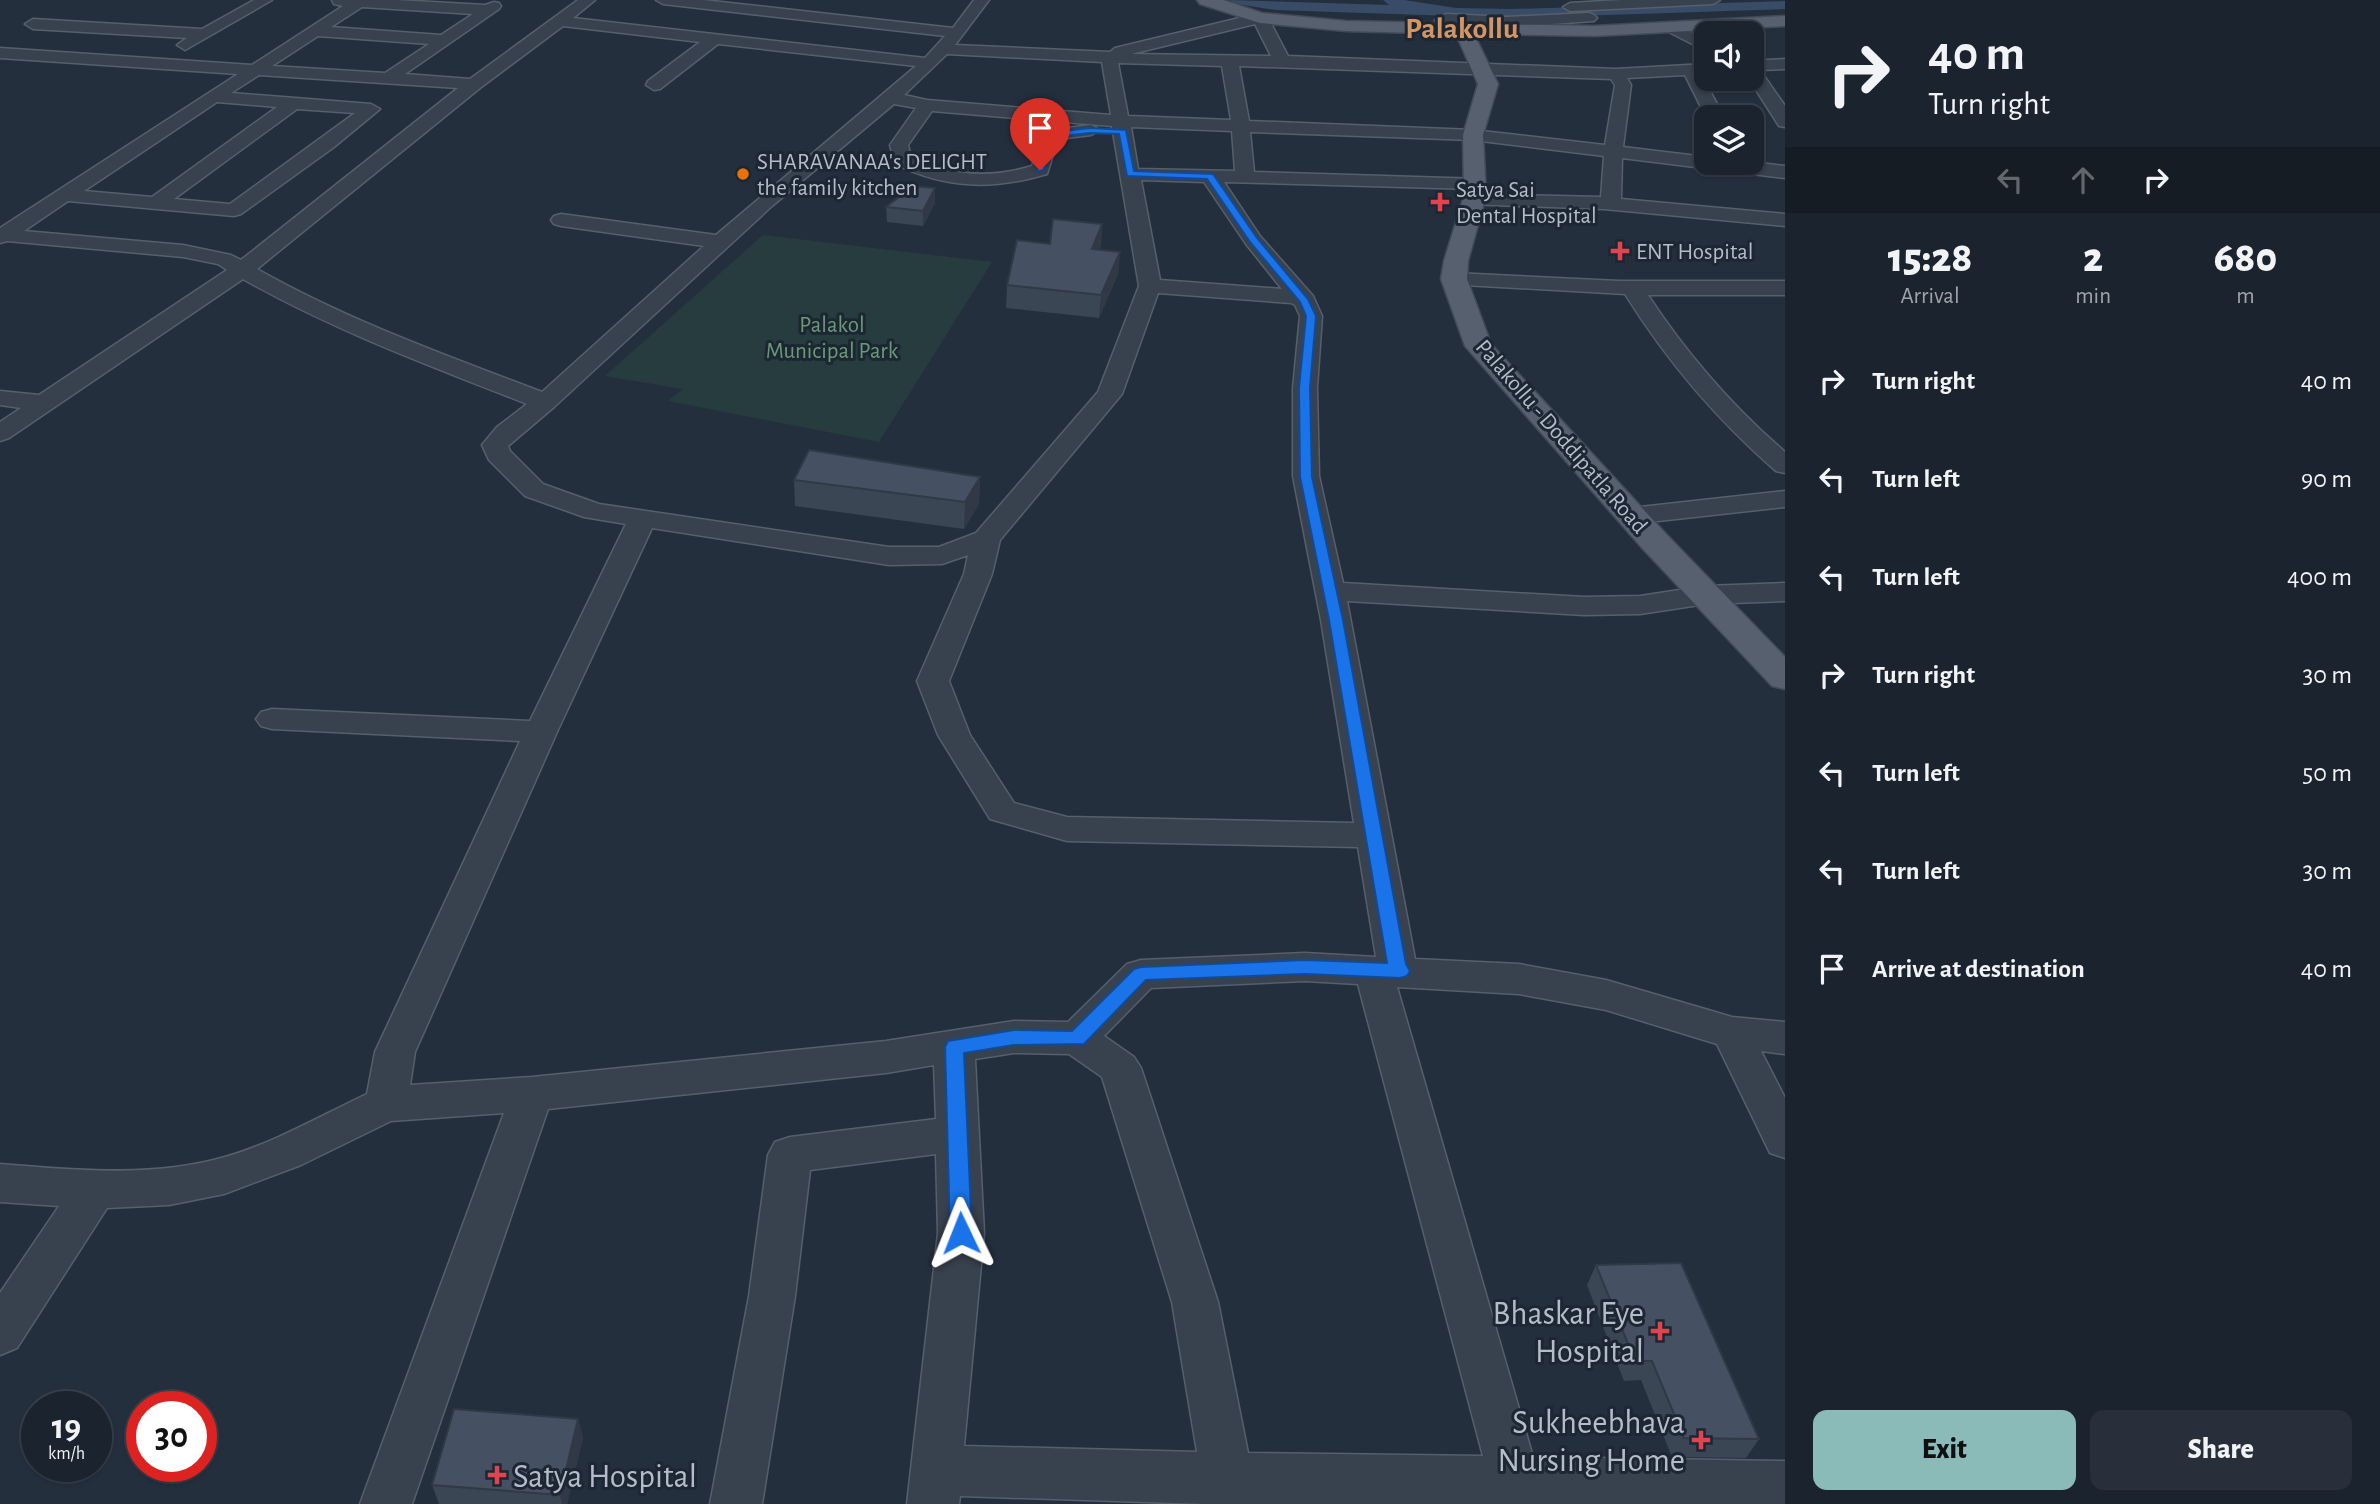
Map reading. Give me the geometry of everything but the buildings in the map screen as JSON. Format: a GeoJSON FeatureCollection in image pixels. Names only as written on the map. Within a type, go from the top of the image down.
{"type":"FeatureCollection","features":[{"type":"Feature","properties":{"kind":"main road"},"geometry":{"type":"LineString","coordinates":[[1206,0],[1260,18],[1346,26],[1594,31],[1785,22]]}},
{"type":"Feature","properties":{"kind":"main road"},"geometry":{"type":"LineString","coordinates":[[1454,28],[1482,68],[1488,84],[1473,135],[1474,191],[1454,279]]}},
{"type":"Feature","properties":{"kind":"main road","name":"Palakollu - Doddipatla Road"},"geometry":{"type":"LineString","coordinates":[[1454,279],[1478,345],[1631,516],[1785,678]]}},
{"type":"Feature","properties":{"kind":"street"},"geometry":{"type":"LineString","coordinates":[[152,63],[265,0]]}},
{"type":"Feature","properties":{"kind":"street"},"geometry":{"type":"LineString","coordinates":[[326,0],[495,5]]}},
{"type":"Feature","properties":{"kind":"street"},"geometry":{"type":"LineString","coordinates":[[0,433],[243,269],[474,84],[588,0]]}},
{"type":"Feature","properties":{"kind":"street"},"geometry":{"type":"LineString","coordinates":[[663,0],[958,33]]}},
{"type":"Feature","properties":{"kind":"street"},"geometry":{"type":"LineString","coordinates":[[786,0],[893,10]]}},
{"type":"Feature","properties":{"kind":"street"},"geometry":{"type":"LineString","coordinates":[[982,0],[944,49],[892,98],[797,173],[545,402],[506,432],[495,445],[498,454],[534,490],[594,511],[889,556],[942,555],[986,539]]}},
{"type":"Feature","properties":{"kind":"street"},"geometry":{"type":"LineString","coordinates":[[1454,28],[1443,20],[1507,22],[1589,18],[1554,0]]}},
{"type":"Feature","properties":{"kind":"street"},"geometry":{"type":"LineString","coordinates":[[1570,7],[1713,0]]}},
{"type":"Feature","properties":{"kind":"street"},"geometry":{"type":"LineString","coordinates":[[2,236],[361,1]]}},
{"type":"Feature","properties":{"kind":"street"},"geometry":{"type":"LineString","coordinates":[[388,79],[495,5]]}},
{"type":"Feature","properties":{"kind":"street"},"geometry":{"type":"LineString","coordinates":[[945,14],[971,17]]}},
{"type":"Feature","properties":{"kind":"street"},"geometry":{"type":"LineString","coordinates":[[1281,61],[1278,50],[1267,37],[1260,18],[1121,51],[1110,62],[1150,286],[1110,394],[986,539],[978,574],[933,681],[954,735],[1002,811],[1067,829],[1374,835]]}},
{"type":"Feature","properties":{"kind":"street"},"geometry":{"type":"LineString","coordinates":[[559,21],[929,63]]}},
{"type":"Feature","properties":{"kind":"street"},"geometry":{"type":"LineString","coordinates":[[33,24],[205,34]]}},
{"type":"Feature","properties":{"kind":"street"},"geometry":{"type":"LineString","coordinates":[[1670,27],[1694,40]]}},
{"type":"Feature","properties":{"kind":"street"},"geometry":{"type":"LineString","coordinates":[[315,31],[444,40]]}},
{"type":"Feature","properties":{"kind":"street"},"geometry":{"type":"LineString","coordinates":[[654,85],[715,39]]}},
{"type":"Feature","properties":{"kind":"street"},"geometry":{"type":"LineString","coordinates":[[777,63],[795,48]]}},
{"type":"Feature","properties":{"kind":"street"},"geometry":{"type":"LineString","coordinates":[[944,49],[1230,62],[1281,61],[1616,74],[1694,69]]}},
{"type":"Feature","properties":{"kind":"street"},"geometry":{"type":"LineString","coordinates":[[0,53],[474,84]]}},
{"type":"Feature","properties":{"kind":"street"},"geometry":{"type":"LineString","coordinates":[[1230,62],[1241,126],[1245,177]]}},
{"type":"Feature","properties":{"kind":"street"},"geometry":{"type":"LineString","coordinates":[[1764,67],[1785,64]]}},
{"type":"Feature","properties":{"kind":"street"},"geometry":{"type":"LineString","coordinates":[[1611,204],[1612,152],[1623,85],[1616,74]]}},
{"type":"Feature","properties":{"kind":"street"},"geometry":{"type":"LineString","coordinates":[[1764,86],[1785,122]]}},
{"type":"Feature","properties":{"kind":"street"},"geometry":{"type":"LineString","coordinates":[[65,195],[233,210],[288,172],[371,108],[214,97]]}},
{"type":"Feature","properties":{"kind":"street"},"geometry":{"type":"LineString","coordinates":[[892,98],[927,105],[1122,126],[1241,126],[1311,135],[1473,135],[1612,152],[1694,168]]}},
{"type":"Feature","properties":{"kind":"street"},"geometry":{"type":"LineString","coordinates":[[156,203],[294,103]]}},
{"type":"Feature","properties":{"kind":"street"},"geometry":{"type":"LineString","coordinates":[[927,105],[900,145],[902,160],[925,173],[963,180],[1009,180],[1040,170],[1050,135],[1122,126]]}},
{"type":"Feature","properties":{"kind":"street"},"geometry":{"type":"LineString","coordinates":[[207,166],[234,168]]}},
{"type":"Feature","properties":{"kind":"street"},"geometry":{"type":"LineString","coordinates":[[261,170],[313,174]]}},
{"type":"Feature","properties":{"kind":"street"},"geometry":{"type":"LineString","coordinates":[[1764,173],[1785,172]]}},
{"type":"Feature","properties":{"kind":"street"},"geometry":{"type":"LineString","coordinates":[[1130,174],[1245,177],[1321,173],[1474,191],[1785,220]]}},
{"type":"Feature","properties":{"kind":"street"},"geometry":{"type":"LineString","coordinates":[[1728,175],[1733,215]]}},
{"type":"Feature","properties":{"kind":"street"},"geometry":{"type":"LineString","coordinates":[[1210,176],[1311,316],[1305,388],[1306,477],[1330,591],[1397,966],[1386,970]]}},
{"type":"Feature","properties":{"kind":"street"},"geometry":{"type":"LineString","coordinates":[[561,220],[722,242]]}},
{"type":"Feature","properties":{"kind":"street"},"geometry":{"type":"LineString","coordinates":[[2,236],[183,251],[224,259],[296,300],[397,344],[545,402]]}},
{"type":"Feature","properties":{"kind":"street"},"geometry":{"type":"LineString","coordinates":[[1454,279],[1552,287],[1785,288]]}},
{"type":"Feature","properties":{"kind":"street"},"geometry":{"type":"LineString","coordinates":[[1150,286],[1301,299]]}},
{"type":"Feature","properties":{"kind":"street"},"geometry":{"type":"LineString","coordinates":[[1633,289],[1658,330],[1701,381],[1748,435],[1785,465]]}},
{"type":"Feature","properties":{"kind":"street"},"geometry":{"type":"LineString","coordinates":[[0,398],[42,403]]}},
{"type":"Feature","properties":{"kind":"street"},"geometry":{"type":"LineString","coordinates":[[1631,516],[1785,499]]}},
{"type":"Feature","properties":{"kind":"street"},"geometry":{"type":"LineString","coordinates":[[386,1104],[395,1052],[541,732],[642,520]]}},
{"type":"Feature","properties":{"kind":"street"},"geometry":{"type":"LineString","coordinates":[[1330,591],[1584,606],[1651,604],[1706,595],[1785,592]]}},
{"type":"Feature","properties":{"kind":"street"},"geometry":{"type":"LineString","coordinates":[[272,719],[541,732]]}},
{"type":"Feature","properties":{"kind":"street"},"geometry":{"type":"LineString","coordinates":[[1077,1038],[1141,974],[1305,967],[1519,979],[1606,995],[1732,1033],[1785,1038]]}},
{"type":"Feature","properties":{"kind":"street"},"geometry":{"type":"LineString","coordinates":[[1386,970],[1519,1493]]}},
{"type":"Feature","properties":{"kind":"street"},"geometry":{"type":"LineString","coordinates":[[1732,1033],[1785,1140]]}},
{"type":"Feature","properties":{"kind":"street"},"geometry":{"type":"LineString","coordinates":[[0,1184],[95,1190],[184,1185],[224,1175],[386,1104],[532,1094],[886,1057],[1014,1038],[1077,1038],[1120,1069],[1195,1302],[1230,1491]]}},
{"type":"Feature","properties":{"kind":"street"},"geometry":{"type":"LineString","coordinates":[[954,1047],[961,1233],[935,1487],[1519,1493],[1785,1486]]}},
{"type":"Feature","properties":{"kind":"street"},"geometry":{"type":"LineString","coordinates":[[386,1504],[532,1094]]}},
{"type":"Feature","properties":{"kind":"street"},"geometry":{"type":"LineString","coordinates":[[736,1504],[772,1296],[790,1156],[957,1134]]}},
{"type":"Feature","properties":{"kind":"street"},"geometry":{"type":"LineString","coordinates":[[0,1333],[95,1190]]}},
{"type":"Feature","properties":{"kind":"green space","name":"Palakol Municipal Park"},"geometry":{"type":"Polygon","coordinates":[[[763,235],[992,262],[879,442],[668,401],[683,389],[605,376],[763,235]]]}},
{"type":"Feature","properties":{"kind":"waterway"},"geometry":{"type":"LineString","coordinates":[[1236,0],[1276,6],[1416,10]]}},
{"type":"Feature","properties":{"kind":"waterway"},"geometry":{"type":"LineString","coordinates":[[1390,0],[1413,8],[1513,14],[1785,5]]}},
{"type":"Feature","properties":{"kind":"place","name":"SHARAVANAA's DELIGHT the family kitchen"},"geometry":{"type":"Point","coordinates":[743,174]}},
{"type":"Feature","properties":{"kind":"place","name":"Satya Sai Dental Hospital"},"geometry":{"type":"Point","coordinates":[1440,202]}},
{"type":"Feature","properties":{"kind":"place","name":"ENT Hospital"},"geometry":{"type":"Point","coordinates":[1620,251]}},
{"type":"Feature","properties":{"kind":"place","name":"Bhaskar Eye Hospital"},"geometry":{"type":"Point","coordinates":[1660,1331]}},
{"type":"Feature","properties":{"kind":"place","name":"Sukheebhava Nursing Home"},"geometry":{"type":"Point","coordinates":[1701,1440]}},
{"type":"Feature","properties":{"kind":"place","name":"Satya Hospital"},"geometry":{"type":"Point","coordinates":[497,1475]}},
{"type":"Feature","properties":{"kind":"district","name":"Palakollu"},"geometry":{"type":"Point","coordinates":[1462,28]}},
{"type":"Feature","properties":{"kind":"route"},"geometry":{"type":"LineString","coordinates":[[961,1233],[954,1047],[1014,1038],[1077,1038],[1141,974],[1305,967],[1400,971],[1336,620],[1306,477],[1305,388],[1311,316],[1305,301],[1254,240],[1210,176],[1130,174],[1122,131],[1090,130],[1050,135],[1040,170]]}}]}
